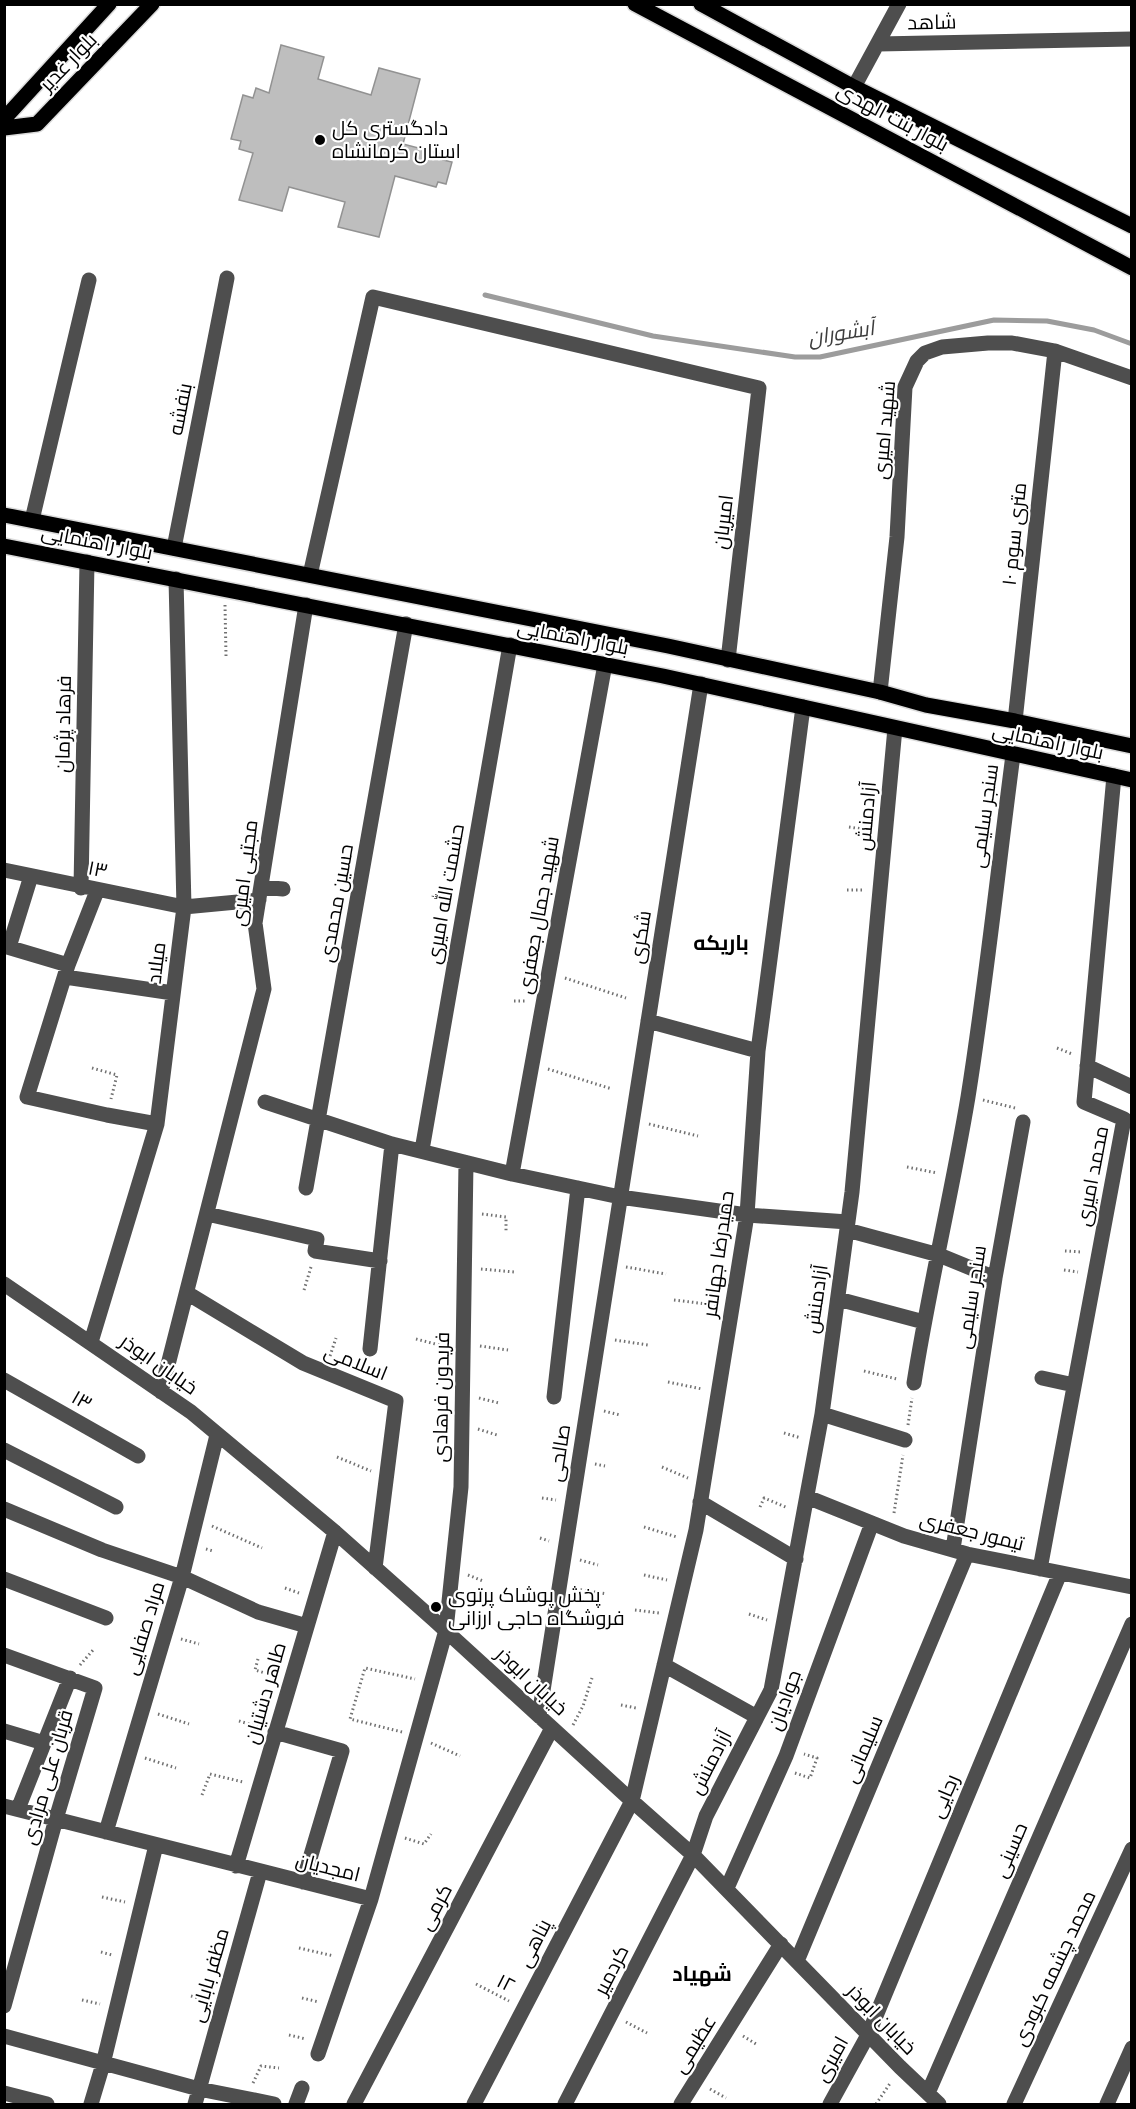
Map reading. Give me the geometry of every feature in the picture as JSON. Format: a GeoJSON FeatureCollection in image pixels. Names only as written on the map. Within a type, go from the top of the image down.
{"type":"FeatureCollection","features":[{"type":"Feature","properties":{"kind":"main road","name":"بلوار غدیر"},"geometry":{"type":"LineString","coordinates":[[4,119],[109,4]]}},
{"type":"Feature","properties":{"kind":"main road","name":"بلوار غدیر"},"geometry":{"type":"LineString","coordinates":[[4,128],[37,124],[152,4]]}},
{"type":"Feature","properties":{"kind":"main road","name":"بلوار بنت الهدی"},"geometry":{"type":"LineString","coordinates":[[635,4],[1131,268]]}},
{"type":"Feature","properties":{"kind":"main road","name":"بلوار بنت الهدی"},"geometry":{"type":"LineString","coordinates":[[701,4],[854,87],[1131,226]]}},
{"type":"Feature","properties":{"kind":"main road","name":"بلوار راهنمایی"},"geometry":{"type":"LineString","coordinates":[[4,515],[668,646],[880,692],[926,705],[1131,746]]}},
{"type":"Feature","properties":{"kind":"main road","name":"بلوار راهنمایی"},"geometry":{"type":"LineString","coordinates":[[4,546],[605,664],[1131,780]]}},
{"type":"Feature","properties":{"kind":"street","name":"شاهد"},"geometry":{"type":"LineString","coordinates":[[854,87],[900,4]]}},
{"type":"Feature","properties":{"kind":"street","name":"شاهد"},"geometry":{"type":"LineString","coordinates":[[878,44],[1131,39]]}},
{"type":"Feature","properties":{"kind":"street","name":"بنفشه"},"geometry":{"type":"LineString","coordinates":[[174,548],[227,278]]}},
{"type":"Feature","properties":{"kind":"street"},"geometry":{"type":"LineString","coordinates":[[32,520],[88,280]]}},
{"type":"Feature","properties":{"kind":"street","name":"امیریان"},"geometry":{"type":"LineString","coordinates":[[310,575],[373,297],[759,388],[728,660]]}},
{"type":"Feature","properties":{"kind":"street","name":"شهید امیری"},"geometry":{"type":"LineString","coordinates":[[880,692],[897,537],[905,387],[912,368],[925,353],[942,347],[988,343],[1012,344],[1055,351],[1131,378]]}},
{"type":"Feature","properties":{"kind":"street","name":"۱۰ متری سوم"},"geometry":{"type":"LineString","coordinates":[[1015,721],[1055,351]]}},
{"type":"Feature","properties":{"kind":"street","name":"فرهاد پژمان"},"geometry":{"type":"LineString","coordinates":[[81,888],[87,562]]}},
{"type":"Feature","properties":{"kind":"street","name":"میلاد"},"geometry":{"type":"LineString","coordinates":[[90,1342],[157,1124],[184,907],[176,579]]}},
{"type":"Feature","properties":{"kind":"street","name":"مجتبی امیری"},"geometry":{"type":"LineString","coordinates":[[161,1392],[264,988],[255,923],[306,604]]}},
{"type":"Feature","properties":{"kind":"street","name":"حسین محمدی"},"geometry":{"type":"LineString","coordinates":[[306,1188],[406,624]]}},
{"type":"Feature","properties":{"kind":"street","name":"حشمت الله امیری"},"geometry":{"type":"LineString","coordinates":[[422,1150],[510,645]]}},
{"type":"Feature","properties":{"kind":"street","name":"شهید جمال جعفری"},"geometry":{"type":"LineString","coordinates":[[512,1174],[605,664]]}},
{"type":"Feature","properties":{"kind":"street","name":"شکری"},"geometry":{"type":"LineString","coordinates":[[620,1197],[701,684]]}},
{"type":"Feature","properties":{"kind":"street","name":"حمیدرضا جهانفر"},"geometry":{"type":"LineString","coordinates":[[632,1801],[693,1542],[747,1215],[758,1051],[803,707]]}},
{"type":"Feature","properties":{"kind":"street","name":"آزادمنش"},"geometry":{"type":"LineString","coordinates":[[693,1854],[706,1816],[771,1690],[796,1559],[822,1414],[847,1226],[895,728]]}},
{"type":"Feature","properties":{"kind":"street","name":"سنجر سلیمی"},"geometry":{"type":"LineString","coordinates":[[914,1383],[968,1097],[1013,755]]}},
{"type":"Feature","properties":{"kind":"street","name":"محمد امیری"},"geometry":{"type":"LineString","coordinates":[[1040,1569],[1124,1119],[1084,1102],[1114,776]]}},
{"type":"Feature","properties":{"kind":"street","name":"۱۳"},"geometry":{"type":"LineString","coordinates":[[4,870],[81,888],[184,907],[283,889]]}},
{"type":"Feature","properties":{"kind":"street"},"geometry":{"type":"LineString","coordinates":[[31,876],[7,946],[67,971],[173,993]]}},
{"type":"Feature","properties":{"kind":"street"},"geometry":{"type":"LineString","coordinates":[[97,891],[67,971],[27,1097],[157,1124]]}},
{"type":"Feature","properties":{"kind":"street"},"geometry":{"type":"LineString","coordinates":[[648,1021],[758,1051]]}},
{"type":"Feature","properties":{"kind":"street"},"geometry":{"type":"LineString","coordinates":[[1087,1066],[1131,1087]]}},
{"type":"Feature","properties":{"kind":"street"},"geometry":{"type":"LineString","coordinates":[[265,1102],[392,1144],[512,1174],[620,1197],[847,1226],[939,1255],[995,1278]]}},
{"type":"Feature","properties":{"kind":"street","name":"سنجر سلیمی"},"geometry":{"type":"LineString","coordinates":[[960,1552],[995,1278],[1023,1122]]}},
{"type":"Feature","properties":{"kind":"street"},"geometry":{"type":"LineString","coordinates":[[370,1349],[392,1144]]}},
{"type":"Feature","properties":{"kind":"street","name":"فریدون فرهادی"},"geometry":{"type":"LineString","coordinates":[[446,1630],[461,1487],[466,1163]]}},
{"type":"Feature","properties":{"kind":"street"},"geometry":{"type":"LineString","coordinates":[[554,1397],[578,1188]]}},
{"type":"Feature","properties":{"kind":"street","name":"صالحی"},"geometry":{"type":"LineString","coordinates":[[539,1716],[620,1197]]}},
{"type":"Feature","properties":{"kind":"street"},"geometry":{"type":"LineString","coordinates":[[207,1214],[317,1239],[315,1251],[380,1261]]}},
{"type":"Feature","properties":{"kind":"street","name":"خیابان ابوذر"},"geometry":{"type":"LineString","coordinates":[[4,1284],[191,1412],[335,1532],[693,1854],[868,2035],[939,2104]]}},
{"type":"Feature","properties":{"kind":"street","name":"اسلامی"},"geometry":{"type":"LineString","coordinates":[[187,1293],[303,1363],[396,1401],[375,1568]]}},
{"type":"Feature","properties":{"kind":"street"},"geometry":{"type":"LineString","coordinates":[[4,1300],[24,1297]]}},
{"type":"Feature","properties":{"kind":"street"},"geometry":{"type":"LineString","coordinates":[[838,1299],[924,1322]]}},
{"type":"Feature","properties":{"kind":"street"},"geometry":{"type":"LineString","coordinates":[[1042,1378],[1074,1385]]}},
{"type":"Feature","properties":{"kind":"street","name":"۱۳"},"geometry":{"type":"LineString","coordinates":[[4,1380],[138,1456]]}},
{"type":"Feature","properties":{"kind":"street"},"geometry":{"type":"LineString","coordinates":[[822,1414],[905,1440]]}},
{"type":"Feature","properties":{"kind":"street","name":"مراد صفایی"},"geometry":{"type":"LineString","coordinates":[[106,1832],[182,1576],[218,1435]]}},
{"type":"Feature","properties":{"kind":"street"},"geometry":{"type":"LineString","coordinates":[[4,1450],[116,1507]]}},
{"type":"Feature","properties":{"kind":"street","name":"تیمور جعفری"},"geometry":{"type":"LineString","coordinates":[[807,1497],[904,1536],[960,1552],[1131,1587]]}},
{"type":"Feature","properties":{"kind":"street"},"geometry":{"type":"LineString","coordinates":[[700,1502],[796,1559]]}},
{"type":"Feature","properties":{"kind":"street"},"geometry":{"type":"LineString","coordinates":[[4,1509],[102,1550],[182,1576],[258,1612],[307,1626]]}},
{"type":"Feature","properties":{"kind":"street","name":"جوادیان"},"geometry":{"type":"LineString","coordinates":[[727,1888],[786,1756],[872,1523]]}},
{"type":"Feature","properties":{"kind":"street","name":"طاهر دشتیان"},"geometry":{"type":"LineString","coordinates":[[236,1866],[335,1532]]}},
{"type":"Feature","properties":{"kind":"street","name":"سلیمانی"},"geometry":{"type":"LineString","coordinates":[[797,1961],[960,1552]]}},
{"type":"Feature","properties":{"kind":"street","name":"رجایی"},"geometry":{"type":"LineString","coordinates":[[868,2035],[1059,1573]]}},
{"type":"Feature","properties":{"kind":"street"},"geometry":{"type":"LineString","coordinates":[[4,1579],[106,1618]]}},
{"type":"Feature","properties":{"kind":"street","name":"حسینی"},"geometry":{"type":"LineString","coordinates":[[928,2093],[1131,1624]]}},
{"type":"Feature","properties":{"kind":"street","name":"امجدیان"},"geometry":{"type":"LineString","coordinates":[[11,1808],[371,1899],[446,1630]]}},
{"type":"Feature","properties":{"kind":"street","name":"قربان علی مرادی"},"geometry":{"type":"LineString","coordinates":[[4,1655],[95,1688],[4,2006]]}},
{"type":"Feature","properties":{"kind":"street"},"geometry":{"type":"LineString","coordinates":[[664,1665],[757,1717]]}},
{"type":"Feature","properties":{"kind":"street"},"geometry":{"type":"LineString","coordinates":[[11,1808],[44,1743],[70,1678]]}},
{"type":"Feature","properties":{"kind":"street","name":"کرمی"},"geometry":{"type":"LineString","coordinates":[[354,2104],[552,1728]]}},
{"type":"Feature","properties":{"kind":"street"},"geometry":{"type":"LineString","coordinates":[[4,1731],[44,1743]]}},
{"type":"Feature","properties":{"kind":"street"},"geometry":{"type":"LineString","coordinates":[[276,1732],[342,1751],[303,1882]]}},
{"type":"Feature","properties":{"kind":"street","name":"پناهی"},"geometry":{"type":"LineString","coordinates":[[474,2104],[632,1801]]}},
{"type":"Feature","properties":{"kind":"street"},"geometry":{"type":"LineString","coordinates":[[91,2104],[103,2064],[156,1845]]}},
{"type":"Feature","properties":{"kind":"street","name":"محمد چشمه کبودی"},"geometry":{"type":"LineString","coordinates":[[1014,2104],[1131,1849]]}},
{"type":"Feature","properties":{"kind":"street","name":"کردمیر"},"geometry":{"type":"LineString","coordinates":[[566,2104],[693,1854]]}},
{"type":"Feature","properties":{"kind":"street","name":"مظفر بابایی"},"geometry":{"type":"LineString","coordinates":[[197,2097],[260,1872]]}},
{"type":"Feature","properties":{"kind":"street"},"geometry":{"type":"LineString","coordinates":[[318,2054],[371,1899]]}},
{"type":"Feature","properties":{"kind":"street","name":"عظیمی"},"geometry":{"type":"LineString","coordinates":[[681,2104],[781,1944]]}},
{"type":"Feature","properties":{"kind":"street","name":"امیری"},"geometry":{"type":"LineString","coordinates":[[830,2104],[868,2035]]}},
{"type":"Feature","properties":{"kind":"street"},"geometry":{"type":"LineString","coordinates":[[4,2036],[103,2064],[197,2097],[247,2099],[274,2104]]}},
{"type":"Feature","properties":{"kind":"street"},"geometry":{"type":"LineString","coordinates":[[1107,2104],[1131,2048]]}},
{"type":"Feature","properties":{"kind":"street"},"geometry":{"type":"LineString","coordinates":[[296,2104],[302,2088]]}},
{"type":"Feature","properties":{"kind":"street"},"geometry":{"type":"LineString","coordinates":[[4,2093],[47,2104]]}},
{"type":"Feature","properties":{"kind":"path"},"geometry":{"type":"LineString","coordinates":[[224,588],[226,656]]}},
{"type":"Feature","properties":{"kind":"path"},"geometry":{"type":"LineString","coordinates":[[549,973],[626,998]]}},
{"type":"Feature","properties":{"kind":"path"},"geometry":{"type":"LineString","coordinates":[[532,1064],[612,1089]]}},
{"type":"Feature","properties":{"kind":"path"},"geometry":{"type":"LineString","coordinates":[[92,1068],[117,1076],[107,1115]]}},
{"type":"Feature","properties":{"kind":"path"},"geometry":{"type":"LineString","coordinates":[[968,1097],[1025,1110],[1023,1122]]}},
{"type":"Feature","properties":{"kind":"path"},"geometry":{"type":"LineString","coordinates":[[633,1120],[698,1136]]}},
{"type":"Feature","properties":{"kind":"path"},"geometry":{"type":"LineString","coordinates":[[907,1167],[953,1176]]}},
{"type":"Feature","properties":{"kind":"path"},"geometry":{"type":"LineString","coordinates":[[465,1212],[506,1216],[506,1231]]}},
{"type":"Feature","properties":{"kind":"path"},"geometry":{"type":"LineString","coordinates":[[304,1290],[315,1251]]}},
{"type":"Feature","properties":{"kind":"path"},"geometry":{"type":"LineString","coordinates":[[610,1264],[666,1274]]}},
{"type":"Feature","properties":{"kind":"path"},"geometry":{"type":"LineString","coordinates":[[465,1268],[514,1272]]}},
{"type":"Feature","properties":{"kind":"path"},"geometry":{"type":"LineString","coordinates":[[674,1300],[732,1308]]}},
{"type":"Feature","properties":{"kind":"path"},"geometry":{"type":"LineString","coordinates":[[598,1337],[648,1345]]}},
{"type":"Feature","properties":{"kind":"path"},"geometry":{"type":"LineString","coordinates":[[416,1339],[463,1348],[508,1350]]}},
{"type":"Feature","properties":{"kind":"path"},"geometry":{"type":"LineString","coordinates":[[864,1371],[914,1383]]}},
{"type":"Feature","properties":{"kind":"path"},"geometry":{"type":"LineString","coordinates":[[668,1382],[718,1392]]}},
{"type":"Feature","properties":{"kind":"path"},"geometry":{"type":"LineString","coordinates":[[337,1457],[386,1478]]}},
{"type":"Feature","properties":{"kind":"path"},"geometry":{"type":"LineString","coordinates":[[663,1467],[703,1484]]}},
{"type":"Feature","properties":{"kind":"path"},"geometry":{"type":"LineString","coordinates":[[760,1507],[764,1498],[804,1514]]}},
{"type":"Feature","properties":{"kind":"path"},"geometry":{"type":"LineString","coordinates":[[196,1520],[262,1548]]}},
{"type":"Feature","properties":{"kind":"path"},"geometry":{"type":"LineString","coordinates":[[644,1527],[693,1542]]}},
{"type":"Feature","properties":{"kind":"path"},"geometry":{"type":"LineString","coordinates":[[644,1575],[683,1584]]}},
{"type":"Feature","properties":{"kind":"path"},"geometry":{"type":"LineString","coordinates":[[559,1586],[607,1594]]}},
{"type":"Feature","properties":{"kind":"path"},"geometry":{"type":"LineString","coordinates":[[635,1610],[675,1616]]}},
{"type":"Feature","properties":{"kind":"path"},"geometry":{"type":"LineString","coordinates":[[258,1659],[255,1670],[291,1680]]}},
{"type":"Feature","properties":{"kind":"path"},"geometry":{"type":"LineString","coordinates":[[431,1682],[365,1668],[350,1719],[416,1736],[460,1756]]}},
{"type":"Feature","properties":{"kind":"path"},"geometry":{"type":"LineString","coordinates":[[565,1739],[583,1706],[592,1678]]}},
{"type":"Feature","properties":{"kind":"path"},"geometry":{"type":"LineString","coordinates":[[142,1708],[189,1724]]}},
{"type":"Feature","properties":{"kind":"path"},"geometry":{"type":"LineString","coordinates":[[239,1721],[276,1732]]}},
{"type":"Feature","properties":{"kind":"path"},"geometry":{"type":"LineString","coordinates":[[129,1753],[176,1768]]}},
{"type":"Feature","properties":{"kind":"path"},"geometry":{"type":"LineString","coordinates":[[202,1795],[210,1774],[260,1786]]}},
{"type":"Feature","properties":{"kind":"path"},"geometry":{"type":"LineString","coordinates":[[389,1832],[424,1844],[431,1834]]}},
{"type":"Feature","properties":{"kind":"path"},"geometry":{"type":"LineString","coordinates":[[102,1897],[142,1905]]}},
{"type":"Feature","properties":{"kind":"path"},"geometry":{"type":"LineString","coordinates":[[299,1948],[351,1960]]}},
{"type":"Feature","properties":{"kind":"path","name":"۱۲"},"geometry":{"type":"LineString","coordinates":[[476,1984],[524,2008]]}},
{"type":"Feature","properties":{"kind":"path"},"geometry":{"type":"LineString","coordinates":[[612,2014],[646,2033]]}},
{"type":"Feature","properties":{"kind":"path"},"geometry":{"type":"LineString","coordinates":[[247,2099],[261,2066],[279,2068]]}},
{"type":"Feature","properties":{"kind":"path"},"geometry":{"type":"LineString","coordinates":[[876,2104],[900,2067]]}},
{"type":"Feature","properties":{"kind":"building","name":"دادگستری کل استان کرمانشاه"},"geometry":{"type":"Polygon","coordinates":[[[281,45],[324,57],[318,79],[371,95],[379,68],[420,79],[403,144],[445,155],[443,160],[452,162],[446,184],[438,182],[436,187],[395,176],[379,237],[338,227],[345,202],[289,187],[282,211],[239,200],[253,153],[239,149],[241,141],[231,139],[243,95],[253,98],[256,88],[269,93],[281,45]]]}},
{"type":"Feature","properties":{"kind":"waterway","name":"آبشوران"},"geometry":{"type":"LineString","coordinates":[[485,295],[653,336],[795,357],[820,357],[994,320],[1047,321],[1094,330],[1132,344]]}},
{"type":"Feature","properties":{"kind":"place","name":"دادگستری کل استان کرمانشاه"},"geometry":{"type":"Point","coordinates":[320,140]}},
{"type":"Feature","properties":{"kind":"place","name":"پخش پوشاک پرتوی فروشگاه حاجی ارزانی"},"geometry":{"type":"Point","coordinates":[436,1607]}},
{"type":"Feature","properties":{"kind":"district","name":"باریکه"},"geometry":{"type":"Point","coordinates":[721,943]}},
{"type":"Feature","properties":{"kind":"district","name":"شهیاد"},"geometry":{"type":"Point","coordinates":[702,1974]}}]}
